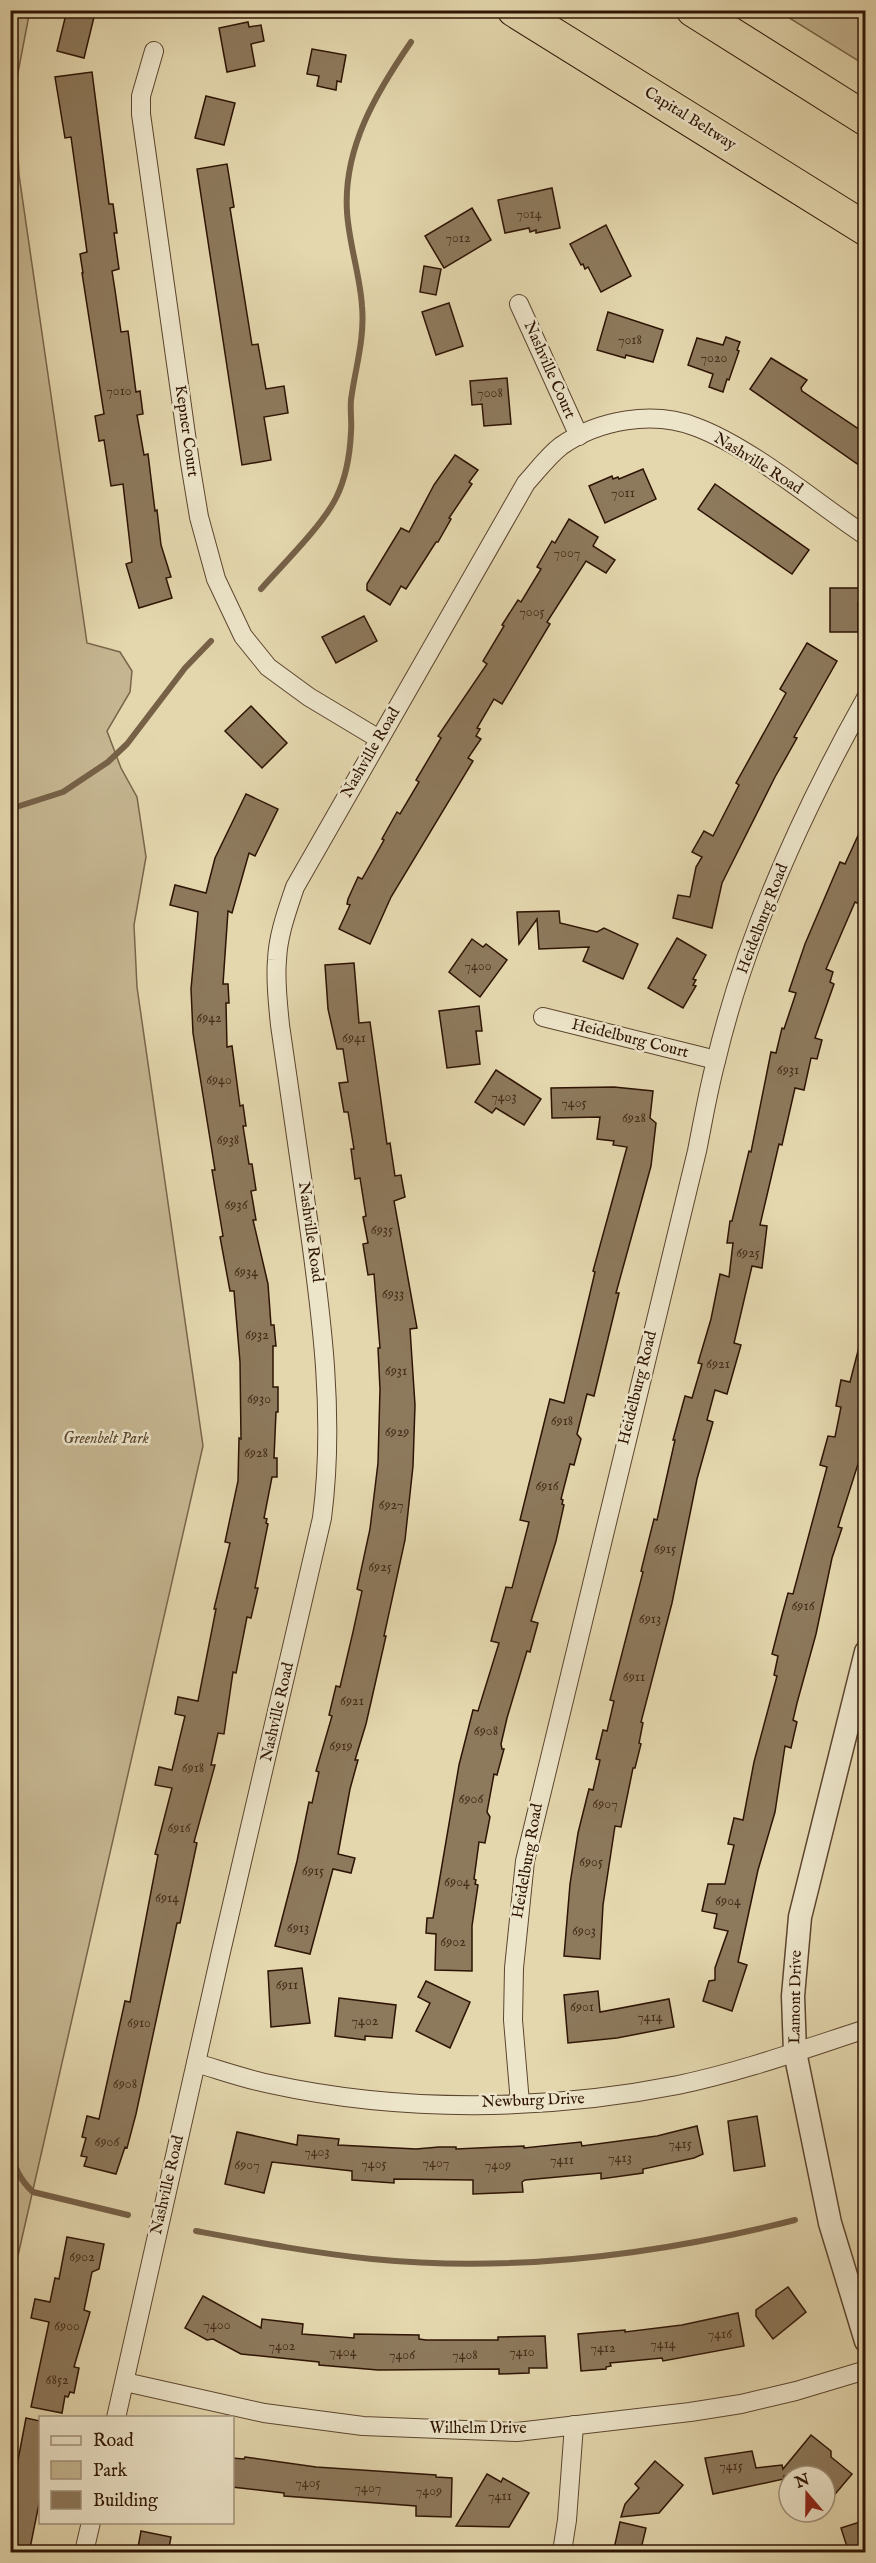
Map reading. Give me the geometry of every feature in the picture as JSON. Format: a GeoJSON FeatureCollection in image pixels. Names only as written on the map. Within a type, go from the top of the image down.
{"type":"FeatureCollection","features":[{"type":"Feature","properties":{"kind":"highway","name":"Capital Beltway"},"geometry":{"type":"LineString","coordinates":[[514,10],[866,229]]}},
{"type":"Feature","properties":{"kind":"highway"},"geometry":{"type":"LineString","coordinates":[[693,10],[866,119]]}},
{"type":"Feature","properties":{"kind":"street","name":"Kepner Court"},"geometry":{"type":"LineString","coordinates":[[154,51],[141,96],[141,114],[190,462],[208,556],[224,599],[243,636],[268,667],[309,697],[379,739]]}},
{"type":"Feature","properties":{"kind":"street","name":"Nashville Court"},"geometry":{"type":"LineString","coordinates":[[519,303],[579,436]]}},
{"type":"Feature","properties":{"kind":"street","name":"Nashville Road"},"geometry":{"type":"LineString","coordinates":[[116,2416],[314,1553],[326,1490],[328,1429],[324,1338],[280,1025],[276,959],[285,917],[295,887],[526,483],[560,447],[606,425],[641,419],[657,418],[697,427],[765,466],[866,536]]}},
{"type":"Feature","properties":{"kind":"street","name":"Heidelburg Road"},"geometry":{"type":"LineString","coordinates":[[520,2103],[513,2020],[514,1968],[519,1899],[528,1843],[697,1150],[716,1060],[742,971],[778,877],[836,752],[866,698]]}},
{"type":"Feature","properties":{"kind":"street","name":"Heidelburg Court"},"geometry":{"type":"LineString","coordinates":[[543,1017],[716,1060]]}},
{"type":"Feature","properties":{"kind":"street","name":"Lamont Drive"},"geometry":{"type":"LineString","coordinates":[[866,1652],[800,1917],[793,1996],[795,2052],[830,2223],[866,2341]]}},
{"type":"Feature","properties":{"kind":"street","name":"Newburg Drive"},"geometry":{"type":"LineString","coordinates":[[196,2063],[269,2084],[346,2097],[441,2103],[520,2103],[592,2099],[681,2084],[795,2052],[866,2029]]}},
{"type":"Feature","properties":{"kind":"street","name":"Wilhelm Drive"},"geometry":{"type":"LineString","coordinates":[[125,2382],[264,2413],[363,2426],[517,2432],[741,2404],[796,2391],[866,2370]]}},
{"type":"Feature","properties":{"kind":"street"},"geometry":{"type":"LineString","coordinates":[[562,2553],[567,2520],[574,2425]]}},
{"type":"Feature","properties":{"kind":"street"},"geometry":{"type":"LineString","coordinates":[[84,2553],[91,2524]]}},
{"type":"Feature","properties":{"kind":"green space","name":"Greenbelt Park"},"geometry":{"type":"Polygon","coordinates":[[[30,10],[15,88],[19,175],[87,643],[120,652],[132,671],[130,692],[107,731],[121,768],[137,797],[146,857],[134,925],[137,987],[203,1446],[11,2286],[10,11],[30,10]]]}},
{"type":"Feature","properties":{"kind":"green space"},"geometry":{"type":"Polygon","coordinates":[[[778,11],[865,11],[865,65],[778,11]]]}},
{"type":"Feature","properties":{"kind":"building"},"geometry":{"type":"Polygon","coordinates":[[[67,10],[95,13],[84,58],[57,51],[67,10]]]}},
{"type":"Feature","properties":{"kind":"building"},"geometry":{"type":"Polygon","coordinates":[[[248,22],[249,27],[261,25],[264,41],[251,44],[255,66],[227,72],[219,28],[248,22]]]}},
{"type":"Feature","properties":{"kind":"building"},"geometry":{"type":"Polygon","coordinates":[[[312,49],[346,55],[341,82],[337,81],[336,90],[317,86],[319,76],[307,74],[312,49]]]}},
{"type":"Feature","properties":{"kind":"building"},"geometry":{"type":"Polygon","coordinates":[[[92,72],[109,204],[113,204],[117,233],[114,233],[119,269],[112,271],[121,332],[128,331],[136,392],[140,391],[143,414],[137,415],[144,455],[148,454],[161,545],[171,577],[166,578],[172,598],[139,608],[126,564],[132,562],[123,484],[111,486],[104,440],[99,441],[95,416],[104,414],[80,254],[87,252],[71,137],[65,138],[55,77],[92,72]]]}},
{"type":"Feature","properties":{"kind":"building"},"geometry":{"type":"Polygon","coordinates":[[[206,96],[235,103],[224,145],[195,138],[206,96]]]}},
{"type":"Feature","properties":{"kind":"building"},"geometry":{"type":"Polygon","coordinates":[[[227,164],[234,207],[230,208],[252,345],[258,344],[266,389],[284,386],[288,413],[264,417],[271,460],[242,465],[197,169],[227,164]]]}},
{"type":"Feature","properties":{"kind":"building"},"geometry":{"type":"Polygon","coordinates":[[[552,188],[560,228],[536,233],[536,230],[530,232],[529,228],[505,233],[498,200],[552,188]]]}},
{"type":"Feature","properties":{"kind":"building"},"geometry":{"type":"Polygon","coordinates":[[[472,208],[491,240],[444,268],[425,236],[472,208]]]}},
{"type":"Feature","properties":{"kind":"building"},"geometry":{"type":"Polygon","coordinates":[[[606,225],[631,276],[601,292],[588,267],[585,269],[583,264],[581,265],[570,244],[606,225]]]}},
{"type":"Feature","properties":{"kind":"building"},"geometry":{"type":"Polygon","coordinates":[[[424,266],[441,269],[436,295],[420,292],[424,266]]]}},
{"type":"Feature","properties":{"kind":"building"},"geometry":{"type":"Polygon","coordinates":[[[449,303],[463,346],[436,355],[422,312],[449,303]]]}},
{"type":"Feature","properties":{"kind":"building"},"geometry":{"type":"Polygon","coordinates":[[[608,312],[663,330],[653,362],[626,355],[625,358],[597,350],[608,312]]]}},
{"type":"Feature","properties":{"kind":"building"},"geometry":{"type":"Polygon","coordinates":[[[726,337],[740,342],[737,350],[739,351],[723,392],[709,387],[713,374],[688,365],[697,338],[723,345],[726,337]]]}},
{"type":"Feature","properties":{"kind":"building"},"geometry":{"type":"Polygon","coordinates":[[[771,358],[807,380],[801,388],[802,391],[866,434],[866,470],[750,389],[771,358]]]}},
{"type":"Feature","properties":{"kind":"building"},"geometry":{"type":"Polygon","coordinates":[[[507,378],[511,424],[484,426],[482,404],[472,405],[470,381],[507,378]]]}},
{"type":"Feature","properties":{"kind":"building"},"geometry":{"type":"Polygon","coordinates":[[[455,455],[478,470],[469,482],[472,484],[449,518],[451,519],[438,542],[406,589],[401,586],[390,605],[367,590],[367,584],[401,528],[409,532],[434,485],[455,455]]]}},
{"type":"Feature","properties":{"kind":"building"},"geometry":{"type":"Polygon","coordinates":[[[643,469],[656,499],[605,523],[589,486],[612,476],[613,479],[618,477],[619,479],[643,469]]]}},
{"type":"Feature","properties":{"kind":"building"},"geometry":{"type":"Polygon","coordinates":[[[715,484],[809,550],[792,574],[698,509],[715,484]]]}},
{"type":"Feature","properties":{"kind":"building"},"geometry":{"type":"Polygon","coordinates":[[[569,519],[598,537],[593,546],[615,560],[606,573],[586,561],[547,622],[550,624],[502,704],[494,699],[477,728],[480,729],[476,736],[481,739],[468,758],[473,761],[391,897],[370,944],[339,929],[350,905],[347,904],[348,899],[358,877],[362,879],[397,812],[400,814],[419,782],[416,780],[441,738],[438,736],[487,664],[483,661],[504,626],[502,625],[518,600],[521,602],[541,569],[537,567],[552,541],[555,543],[569,519]]]}},
{"type":"Feature","properties":{"kind":"building"},"geometry":{"type":"Polygon","coordinates":[[[830,588],[863,588],[863,603],[858,603],[858,632],[830,632],[830,588]]]}},
{"type":"Feature","properties":{"kind":"building"},"geometry":{"type":"Polygon","coordinates":[[[364,616],[377,641],[336,663],[322,637],[364,616]]]}},
{"type":"Feature","properties":{"kind":"building"},"geometry":{"type":"Polygon","coordinates":[[[807,643],[837,661],[794,737],[797,738],[722,883],[712,928],[673,918],[678,895],[690,897],[696,867],[702,857],[692,852],[704,831],[713,836],[739,785],[736,783],[786,693],[780,689],[807,643]]]}},
{"type":"Feature","properties":{"kind":"building"},"geometry":{"type":"Polygon","coordinates":[[[251,706],[287,743],[262,768],[225,731],[251,706]]]}},
{"type":"Feature","properties":{"kind":"building"},"geometry":{"type":"Polygon","coordinates":[[[246,794],[278,809],[255,856],[249,853],[232,913],[228,911],[223,984],[228,984],[227,1047],[232,1046],[240,1106],[243,1105],[246,1126],[243,1126],[256,1190],[251,1191],[256,1220],[253,1220],[268,1284],[271,1325],[274,1325],[276,1346],[273,1346],[273,1387],[278,1387],[274,1458],[277,1458],[277,1477],[272,1477],[264,1518],[267,1519],[268,1524],[255,1588],[258,1588],[251,1618],[247,1617],[236,1673],[233,1672],[224,1734],[218,1733],[211,1765],[215,1765],[194,1842],[197,1843],[180,1923],[177,1923],[136,2114],[127,2148],[125,2147],[116,2174],[84,2166],[87,2157],[81,2156],[86,2138],[82,2137],[87,2116],[99,2119],[125,2001],[130,2002],[158,1855],[155,1854],[172,1788],[155,1785],[159,1767],[172,1770],[185,1716],[175,1714],[178,1697],[198,1701],[216,1609],[214,1609],[230,1543],[225,1542],[238,1481],[239,1438],[241,1439],[240,1362],[234,1291],[230,1291],[220,1237],[223,1236],[212,1170],[215,1170],[193,1033],[191,989],[198,912],[170,905],[175,885],[206,893],[215,858],[246,794]]]}},
{"type":"Feature","properties":{"kind":"building"},"geometry":{"type":"Polygon","coordinates":[[[866,818],[866,907],[855,902],[826,969],[833,972],[830,982],[834,984],[815,1038],[822,1040],[817,1059],[811,1058],[804,1090],[795,1088],[782,1145],[779,1144],[760,1225],[767,1226],[762,1268],[752,1266],[734,1343],[741,1345],[727,1394],[715,1390],[707,1420],[713,1422],[697,1479],[672,1603],[641,1722],[643,1723],[639,1743],[641,1744],[635,1768],[633,1768],[621,1827],[615,1826],[603,1905],[600,1959],[564,1956],[570,1884],[578,1833],[589,1789],[593,1790],[600,1760],[596,1759],[603,1730],[607,1731],[614,1701],[610,1700],[643,1572],[641,1571],[654,1519],[657,1520],[675,1440],[673,1440],[685,1396],[692,1398],[702,1364],[698,1363],[711,1319],[720,1274],[729,1277],[733,1243],[727,1243],[730,1221],[732,1221],[749,1151],[751,1152],[771,1052],[776,1053],[782,1028],[784,1029],[796,993],[789,991],[805,944],[840,862],[845,864],[866,818]]]}},
{"type":"Feature","properties":{"kind":"building"},"geometry":{"type":"Polygon","coordinates":[[[559,911],[560,923],[597,932],[604,928],[638,944],[623,979],[583,961],[589,947],[539,949],[537,919],[519,944],[517,912],[559,911]]]}},
{"type":"Feature","properties":{"kind":"building"},"geometry":{"type":"Polygon","coordinates":[[[677,938],[706,955],[693,979],[696,980],[693,985],[696,986],[683,1008],[648,988],[677,938]]]}},
{"type":"Feature","properties":{"kind":"building"},"geometry":{"type":"Polygon","coordinates":[[[472,939],[483,947],[486,944],[507,960],[480,997],[449,972],[472,939]]]}},
{"type":"Feature","properties":{"kind":"building"},"geometry":{"type":"Polygon","coordinates":[[[354,963],[359,1023],[370,1022],[387,1144],[390,1143],[395,1176],[401,1175],[405,1197],[394,1201],[417,1328],[410,1329],[415,1405],[413,1466],[405,1540],[366,1724],[355,1760],[358,1760],[338,1854],[355,1858],[351,1873],[333,1869],[310,1954],[275,1946],[297,1861],[309,1802],[312,1803],[319,1772],[316,1771],[332,1716],[329,1715],[336,1686],[340,1687],[362,1591],[357,1589],[370,1529],[378,1463],[380,1389],[378,1348],[380,1348],[374,1274],[368,1275],[363,1244],[368,1243],[363,1217],[366,1216],[360,1178],[355,1179],[351,1149],[354,1149],[348,1112],[344,1112],[339,1083],[348,1082],[343,1049],[337,1049],[328,1009],[325,965],[354,963]]]}},
{"type":"Feature","properties":{"kind":"building"},"geometry":{"type":"Polygon","coordinates":[[[479,1006],[482,1031],[476,1031],[480,1064],[447,1068],[439,1011],[479,1006]]]}},
{"type":"Feature","properties":{"kind":"building"},"geometry":{"type":"Polygon","coordinates":[[[496,1070],[541,1099],[524,1125],[496,1108],[492,1113],[475,1102],[496,1070]]]}},
{"type":"Feature","properties":{"kind":"building"},"geometry":{"type":"Polygon","coordinates":[[[614,1087],[653,1091],[650,1118],[656,1123],[651,1166],[616,1293],[619,1293],[594,1396],[587,1394],[577,1434],[581,1439],[574,1465],[570,1464],[561,1499],[564,1505],[556,1541],[531,1621],[538,1623],[507,1718],[501,1744],[504,1749],[497,1775],[494,1774],[487,1812],[490,1817],[485,1843],[479,1842],[474,1879],[475,1884],[478,1885],[472,1926],[472,1971],[435,1970],[436,1934],[426,1933],[427,1918],[433,1918],[459,1765],[473,1710],[478,1711],[499,1643],[491,1641],[506,1587],[512,1588],[529,1522],[520,1520],[550,1399],[564,1403],[595,1272],[593,1271],[627,1147],[613,1145],[614,1141],[597,1139],[600,1117],[552,1118],[551,1088],[614,1087]]]}},
{"type":"Feature","properties":{"kind":"building"},"geometry":{"type":"Polygon","coordinates":[[[860,1343],[866,1344],[866,1439],[838,1527],[842,1528],[832,1558],[816,1634],[793,1720],[797,1722],[791,1748],[785,1746],[775,1812],[758,1870],[738,1962],[747,1965],[732,2011],[703,2001],[709,1981],[715,1980],[715,1968],[728,1931],[714,1928],[717,1914],[702,1911],[708,1884],[725,1884],[734,1845],[728,1844],[734,1818],[743,1820],[754,1762],[777,1676],[774,1675],[778,1656],[772,1654],[788,1593],[793,1594],[827,1467],[820,1465],[828,1436],[835,1437],[841,1407],[836,1406],[841,1380],[850,1382],[860,1343]]]}},
{"type":"Feature","properties":{"kind":"building"},"geometry":{"type":"Polygon","coordinates":[[[302,1968],[310,2023],[271,2027],[268,1971],[302,1968]]]}},
{"type":"Feature","properties":{"kind":"building"},"geometry":{"type":"Polygon","coordinates":[[[426,1981],[470,2002],[450,2048],[416,2031],[430,2003],[418,1997],[426,1981]]]}},
{"type":"Feature","properties":{"kind":"building"},"geometry":{"type":"Polygon","coordinates":[[[598,1991],[600,2012],[669,1999],[674,2027],[617,2038],[568,2043],[564,1995],[598,1991]]]}},
{"type":"Feature","properties":{"kind":"building"},"geometry":{"type":"Polygon","coordinates":[[[339,1998],[396,2005],[392,2038],[365,2036],[365,2040],[335,2036],[339,1998]]]}},
{"type":"Feature","properties":{"kind":"building"},"geometry":{"type":"Polygon","coordinates":[[[757,2116],[765,2166],[734,2171],[728,2121],[757,2116]]]}},
{"type":"Feature","properties":{"kind":"building"},"geometry":{"type":"Polygon","coordinates":[[[697,2126],[703,2154],[694,2158],[643,2169],[643,2173],[601,2179],[601,2173],[525,2180],[522,2182],[523,2192],[473,2194],[473,2180],[394,2179],[394,2183],[352,2180],[352,2171],[272,2162],[264,2193],[225,2184],[237,2132],[297,2145],[298,2135],[339,2139],[338,2145],[416,2149],[456,2147],[456,2149],[524,2146],[524,2148],[581,2142],[582,2146],[657,2136],[697,2126]]]}},
{"type":"Feature","properties":{"kind":"building"},"geometry":{"type":"Polygon","coordinates":[[[67,2237],[104,2244],[99,2269],[92,2272],[84,2310],[90,2312],[74,2367],[79,2368],[74,2393],[70,2392],[68,2397],[65,2396],[62,2413],[31,2407],[49,2322],[31,2318],[35,2299],[50,2302],[55,2278],[59,2279],[67,2237]]]}},
{"type":"Feature","properties":{"kind":"building"},"geometry":{"type":"Polygon","coordinates":[[[788,2287],[806,2312],[773,2339],[756,2316],[756,2310],[788,2287]]]}},
{"type":"Feature","properties":{"kind":"building"},"geometry":{"type":"Polygon","coordinates":[[[203,2296],[261,2328],[262,2319],[303,2324],[302,2334],[354,2338],[354,2334],[419,2335],[419,2339],[426,2340],[498,2340],[498,2337],[545,2336],[547,2368],[529,2368],[529,2373],[499,2374],[499,2369],[378,2370],[319,2365],[319,2362],[241,2354],[213,2339],[207,2340],[185,2328],[203,2296]]]}},
{"type":"Feature","properties":{"kind":"building"},"geometry":{"type":"Polygon","coordinates":[[[738,2313],[744,2346],[663,2361],[662,2358],[610,2363],[611,2366],[606,2369],[581,2371],[578,2334],[625,2330],[625,2332],[682,2325],[738,2313]]]}},
{"type":"Feature","properties":{"kind":"building"},"geometry":{"type":"Polygon","coordinates":[[[26,2418],[39,2421],[39,2504],[29,2553],[10,2553],[10,2475],[15,2476],[26,2418]]]}},
{"type":"Feature","properties":{"kind":"building"},"geometry":{"type":"Polygon","coordinates":[[[811,2435],[831,2451],[831,2457],[852,2474],[837,2492],[837,2464],[787,2464],[811,2435]]]}},
{"type":"Feature","properties":{"kind":"building"},"geometry":{"type":"Polygon","coordinates":[[[752,2451],[756,2468],[777,2466],[777,2480],[713,2494],[705,2458],[752,2451]]]}},
{"type":"Feature","properties":{"kind":"building"},"geometry":{"type":"Polygon","coordinates":[[[245,2457],[316,2467],[452,2478],[451,2517],[416,2516],[416,2506],[284,2496],[284,2493],[234,2487],[234,2458],[244,2459],[245,2457]]]}},
{"type":"Feature","properties":{"kind":"building"},"geometry":{"type":"Polygon","coordinates":[[[655,2461],[683,2485],[659,2513],[621,2517],[625,2504],[639,2488],[635,2484],[655,2461]]]}},
{"type":"Feature","properties":{"kind":"building"},"geometry":{"type":"Polygon","coordinates":[[[487,2474],[501,2482],[503,2478],[529,2493],[509,2527],[456,2526],[487,2474]]]}},
{"type":"Feature","properties":{"kind":"building"},"geometry":{"type":"Polygon","coordinates":[[[866,2520],[866,2553],[849,2553],[841,2528],[866,2520]]]}},
{"type":"Feature","properties":{"kind":"building"},"geometry":{"type":"Polygon","coordinates":[[[620,2522],[646,2528],[640,2553],[613,2553],[620,2522]]]}},
{"type":"Feature","properties":{"kind":"building"},"geometry":{"type":"Polygon","coordinates":[[[141,2531],[171,2537],[168,2553],[137,2553],[141,2531]]]}},
{"type":"Feature","properties":{"kind":"waterway"},"geometry":{"type":"LineString","coordinates":[[261,589],[302,545],[330,509],[345,474],[351,428],[351,400],[363,318],[347,212],[350,166],[364,122],[374,101],[411,42]]}},
{"type":"Feature","properties":{"kind":"waterway"},"geometry":{"type":"LineString","coordinates":[[10,809],[63,792],[108,762],[127,744],[185,668],[211,641]]}},
{"type":"Feature","properties":{"kind":"waterway"},"geometry":{"type":"LineString","coordinates":[[10,2149],[18,2173],[33,2192],[128,2215]]}},
{"type":"Feature","properties":{"kind":"waterway"},"geometry":{"type":"LineString","coordinates":[[196,2231],[350,2257],[425,2263],[479,2264],[585,2258],[638,2251],[691,2243],[795,2220]]}}]}
